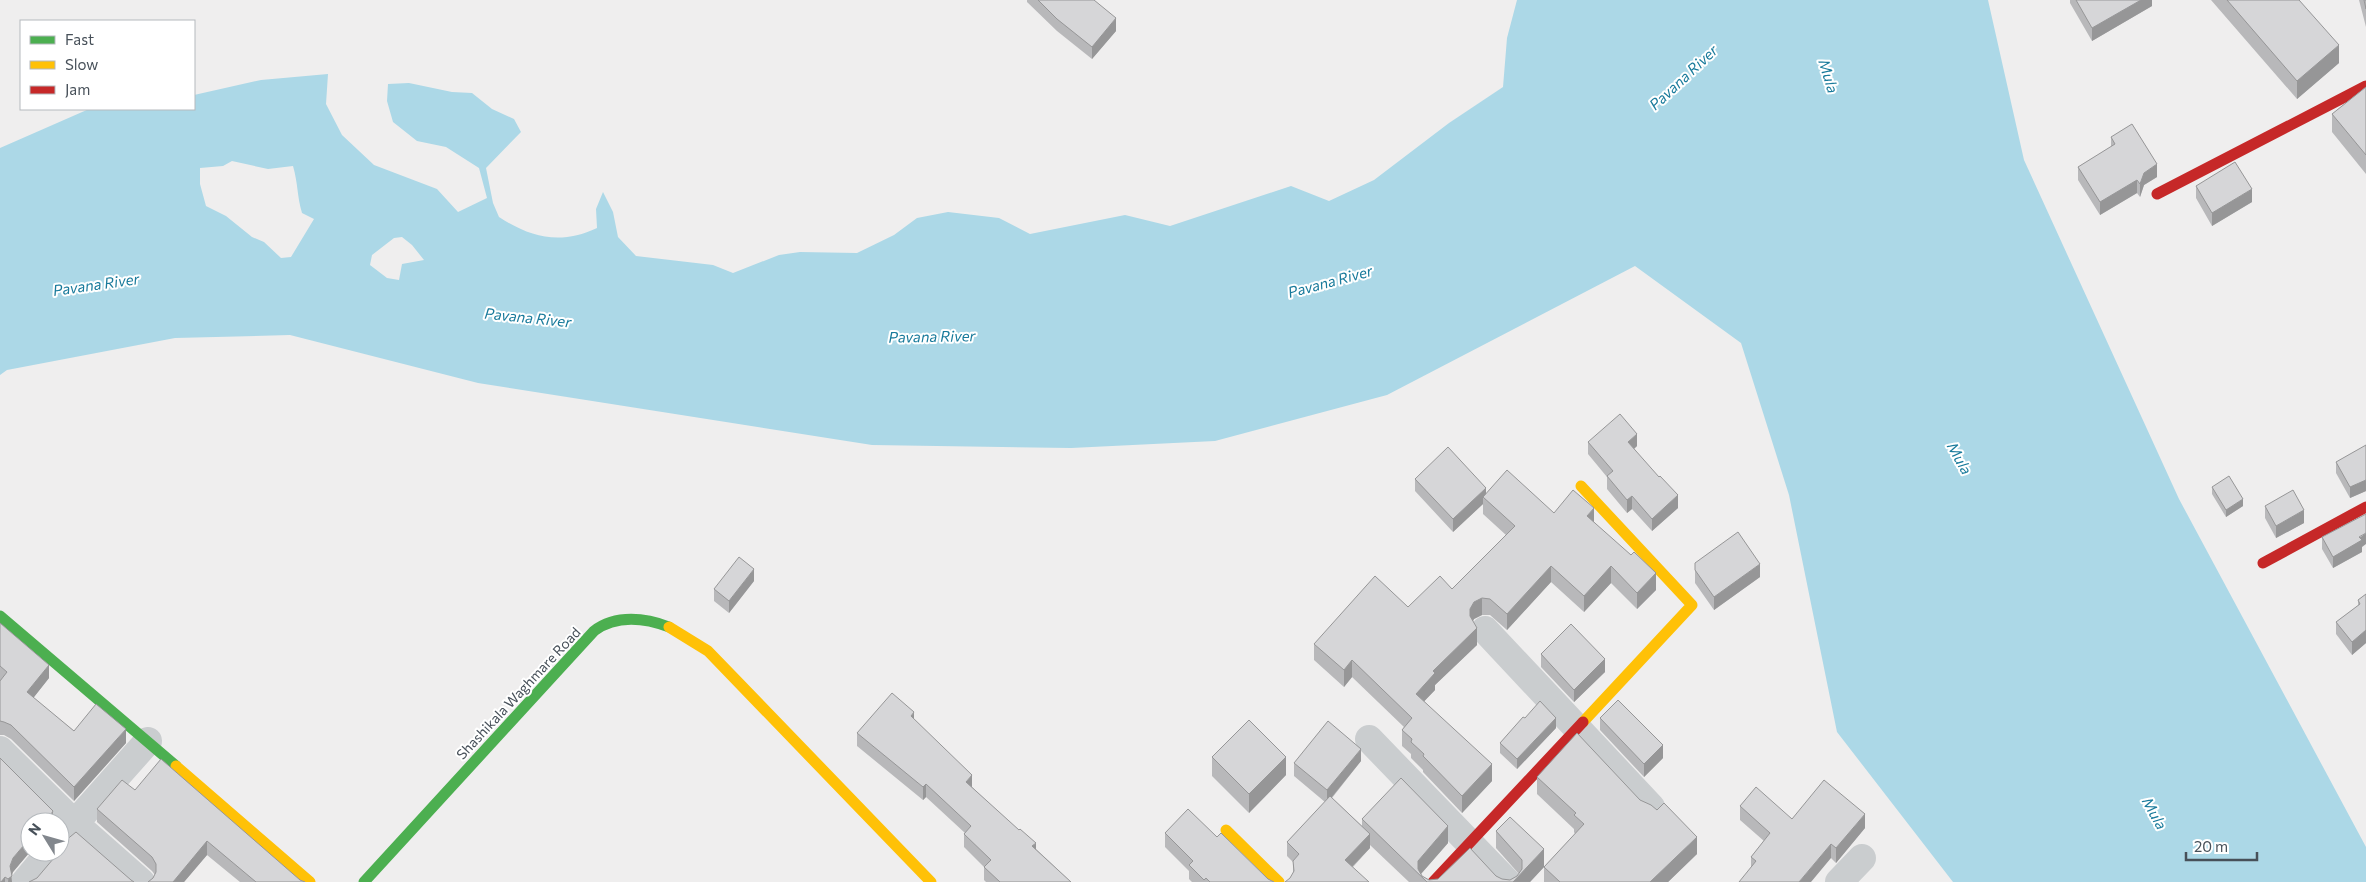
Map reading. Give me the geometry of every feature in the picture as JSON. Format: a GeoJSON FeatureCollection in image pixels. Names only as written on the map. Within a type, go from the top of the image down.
{"type":"FeatureCollection","features":[{"type":"Feature","properties":{"kind":"street"},"geometry":{"type":"LineString","coordinates":[[2157,194],[2366,86]]}},
{"type":"Feature","properties":{"kind":"street"},"geometry":{"type":"LineString","coordinates":[[1433,882],[1692,605],[1581,486]]}},
{"type":"Feature","properties":{"kind":"street"},"geometry":{"type":"LineString","coordinates":[[2263,563],[2366,506]]}},
{"type":"Feature","properties":{"kind":"street"},"geometry":{"type":"LineString","coordinates":[[0,616],[148,741],[310,882]]}},
{"type":"Feature","properties":{"kind":"street","name":"Shashikala Waghmare Road"},"geometry":{"type":"LineString","coordinates":[[364,882],[580,645],[603,625],[626,620],[646,620],[674,628],[708,651],[931,882]]}},
{"type":"Feature","properties":{"kind":"street"},"geometry":{"type":"LineString","coordinates":[[1485,630],[1651,808]]}},
{"type":"Feature","properties":{"kind":"street"},"geometry":{"type":"LineString","coordinates":[[1368,739],[1507,882]]}},
{"type":"Feature","properties":{"kind":"street"},"geometry":{"type":"LineString","coordinates":[[70,829],[148,741]]}},
{"type":"Feature","properties":{"kind":"street"},"geometry":{"type":"LineString","coordinates":[[0,750],[51,812]]}},
{"type":"Feature","properties":{"kind":"street"},"geometry":{"type":"LineString","coordinates":[[1226,830],[1279,882]]}},
{"type":"Feature","properties":{"kind":"street"},"geometry":{"type":"LineString","coordinates":[[70,834],[141,882]]}},
{"type":"Feature","properties":{"kind":"street"},"geometry":{"type":"LineString","coordinates":[[1840,882],[1862,858]]}},
{"type":"Feature","properties":{"kind":"street"},"geometry":{"type":"LineString","coordinates":[[25,882],[42,862]]}},
{"type":"Feature","properties":{"kind":"water"},"geometry":{"type":"Polygon","coordinates":[[[1517,0],[1988,0],[2024,160],[2179,499],[2366,847],[2366,882],[1953,882],[1837,732],[1789,495],[1741,343],[1635,266],[1387,395],[1215,441],[1071,448],[872,445],[478,383],[290,335],[175,338],[7,370],[0,375],[0,148],[87,110],[195,110],[195,95],[261,80],[328,74],[326,104],[342,135],[374,165],[437,189],[458,212],[487,198],[479,168],[446,147],[417,141],[393,122],[387,101],[388,84],[409,83],[452,92],[472,93],[492,109],[514,119],[521,132],[486,168],[493,203],[499,217],[523,230],[546,237],[559,238],[584,233],[597,228],[596,209],[603,192],[613,212],[618,237],[636,256],[713,265],[733,273],[779,255],[800,252],[857,253],[894,235],[917,218],[948,212],[999,218],[1030,234],[1125,215],[1170,226],[1291,186],[1329,201],[1374,180],[1449,123],[1503,87],[1507,38],[1517,0]],[[232,161],[223,166],[200,168],[200,184],[206,206],[226,216],[252,237],[264,242],[281,258],[291,257],[314,219],[302,213],[293,166],[268,169],[232,161]],[[402,237],[394,238],[372,255],[370,265],[387,278],[399,280],[402,264],[424,260],[412,245],[402,237]]]}},
{"type":"Feature","properties":{"kind":"building"},"geometry":{"type":"Polygon","coordinates":[[[1038,0],[1094,0],[1116,18],[1092,47],[1057,19],[1038,0]]]}},
{"type":"Feature","properties":{"kind":"building"},"geometry":{"type":"Polygon","coordinates":[[[2076,0],[2141,0],[2092,28],[2076,0]]]}},
{"type":"Feature","properties":{"kind":"building"},"geometry":{"type":"Polygon","coordinates":[[[2227,0],[2299,0],[2339,45],[2297,81],[2227,0]]]}},
{"type":"Feature","properties":{"kind":"building"},"geometry":{"type":"Polygon","coordinates":[[[2366,87],[2366,155],[2332,114],[2366,87]]]}},
{"type":"Feature","properties":{"kind":"building"},"geometry":{"type":"Polygon","coordinates":[[[2132,124],[2157,164],[2144,173],[2140,184],[2137,180],[2100,202],[2078,167],[2115,144],[2111,137],[2132,124]]]}},
{"type":"Feature","properties":{"kind":"building"},"geometry":{"type":"Polygon","coordinates":[[[2235,162],[2252,189],[2212,213],[2196,186],[2235,162]]]}},
{"type":"Feature","properties":{"kind":"building"},"geometry":{"type":"Polygon","coordinates":[[[1620,414],[1637,434],[1628,442],[1678,495],[1652,519],[1632,496],[1627,500],[1607,476],[1613,471],[1588,442],[1620,414]]]}},
{"type":"Feature","properties":{"kind":"building"},"geometry":{"type":"Polygon","coordinates":[[[2366,445],[2366,480],[2350,487],[2336,462],[2366,445]]]}},
{"type":"Feature","properties":{"kind":"building"},"geometry":{"type":"Polygon","coordinates":[[[1448,447],[1486,488],[1453,519],[1415,479],[1448,447]]]}},
{"type":"Feature","properties":{"kind":"building"},"geometry":{"type":"Polygon","coordinates":[[[1507,470],[1554,513],[1573,490],[1594,508],[1587,516],[1631,555],[1634,552],[1656,573],[1637,593],[1611,566],[1584,596],[1551,566],[1507,614],[1490,599],[1482,598],[1474,602],[1470,609],[1470,616],[1477,628],[1433,671],[1435,673],[1416,694],[1492,764],[1462,796],[1423,756],[1424,754],[1411,742],[1412,739],[1402,730],[1412,718],[1352,660],[1344,670],[1314,644],[1375,576],[1408,607],[1440,576],[1452,589],[1515,526],[1483,497],[1507,470]]]}},
{"type":"Feature","properties":{"kind":"building"},"geometry":{"type":"Polygon","coordinates":[[[2229,476],[2243,499],[2226,510],[2212,487],[2229,476]]]}},
{"type":"Feature","properties":{"kind":"building"},"geometry":{"type":"Polygon","coordinates":[[[2293,490],[2304,510],[2276,526],[2265,506],[2293,490]]]}},
{"type":"Feature","properties":{"kind":"building"},"geometry":{"type":"Polygon","coordinates":[[[2366,514],[2366,533],[2359,537],[2362,540],[2333,557],[2322,537],[2366,514]]]}},
{"type":"Feature","properties":{"kind":"building"},"geometry":{"type":"Polygon","coordinates":[[[1738,532],[1760,564],[1714,597],[1695,570],[1695,563],[1738,532]]]}},
{"type":"Feature","properties":{"kind":"building"},"geometry":{"type":"Polygon","coordinates":[[[739,557],[754,569],[729,601],[714,589],[739,557]]]}},
{"type":"Feature","properties":{"kind":"building"},"geometry":{"type":"Polygon","coordinates":[[[2366,594],[2366,630],[2352,642],[2336,622],[2360,604],[2358,600],[2366,594]]]}},
{"type":"Feature","properties":{"kind":"building"},"geometry":{"type":"Polygon","coordinates":[[[0,623],[49,665],[27,692],[74,731],[96,704],[126,729],[74,787],[11,725],[0,721],[0,681],[7,672],[0,666],[0,623]]]}},
{"type":"Feature","properties":{"kind":"building"},"geometry":{"type":"Polygon","coordinates":[[[1571,624],[1605,659],[1574,690],[1541,654],[1571,624]]]}},
{"type":"Feature","properties":{"kind":"building"},"geometry":{"type":"Polygon","coordinates":[[[892,693],[914,712],[911,716],[972,775],[966,782],[1036,843],[1032,846],[1071,882],[1000,882],[984,867],[991,860],[964,834],[971,826],[926,784],[923,787],[857,733],[892,693]]]}},
{"type":"Feature","properties":{"kind":"building"},"geometry":{"type":"Polygon","coordinates":[[[1618,700],[1663,745],[1644,764],[1600,718],[1618,700]]]}},
{"type":"Feature","properties":{"kind":"building"},"geometry":{"type":"Polygon","coordinates":[[[1540,701],[1556,718],[1517,759],[1500,743],[1540,701]]]}},
{"type":"Feature","properties":{"kind":"building"},"geometry":{"type":"Polygon","coordinates":[[[1249,720],[1286,757],[1249,794],[1212,757],[1249,720]]]}},
{"type":"Feature","properties":{"kind":"building"},"geometry":{"type":"Polygon","coordinates":[[[1328,721],[1361,749],[1327,790],[1294,763],[1328,721]]]}},
{"type":"Feature","properties":{"kind":"building"},"geometry":{"type":"Polygon","coordinates":[[[1577,733],[1640,800],[1657,810],[1664,803],[1697,837],[1650,882],[1560,882],[1544,867],[1584,824],[1574,815],[1576,813],[1537,777],[1577,733]]]}},
{"type":"Feature","properties":{"kind":"building"},"geometry":{"type":"Polygon","coordinates":[[[0,758],[53,811],[20,812],[20,850],[13,858],[10,866],[12,876],[8,879],[5,877],[0,882],[0,758]]]}},
{"type":"Feature","properties":{"kind":"building"},"geometry":{"type":"Polygon","coordinates":[[[161,759],[300,880],[305,882],[256,882],[207,841],[173,882],[148,882],[156,872],[156,864],[152,857],[97,809],[122,780],[135,790],[161,759]]]}},
{"type":"Feature","properties":{"kind":"building"},"geometry":{"type":"Polygon","coordinates":[[[1401,778],[1448,826],[1418,861],[1418,869],[1422,876],[1429,880],[1438,879],[1470,848],[1496,876],[1510,880],[1517,876],[1522,869],[1522,860],[1496,831],[1510,817],[1544,849],[1513,882],[1427,882],[1362,819],[1401,778]]]}},
{"type":"Feature","properties":{"kind":"building"},"geometry":{"type":"Polygon","coordinates":[[[1824,780],[1865,814],[1836,848],[1831,844],[1799,882],[1739,882],[1756,861],[1751,857],[1770,833],[1740,806],[1756,787],[1792,819],[1824,780]]]}},
{"type":"Feature","properties":{"kind":"building"},"geometry":{"type":"Polygon","coordinates":[[[1330,796],[1370,834],[1345,860],[1369,882],[1285,882],[1294,871],[1293,861],[1299,854],[1287,842],[1330,796]]]}},
{"type":"Feature","properties":{"kind":"building"},"geometry":{"type":"Polygon","coordinates":[[[1188,809],[1217,837],[1221,833],[1268,879],[1274,882],[1210,882],[1206,878],[1204,880],[1189,865],[1193,861],[1165,833],[1188,809]]]}},
{"type":"Feature","properties":{"kind":"building"},"geometry":{"type":"Polygon","coordinates":[[[76,832],[134,882],[29,882],[37,878],[51,862],[70,862],[70,837],[76,832]]]}},
{"type":"Feature","properties":{"kind":"traffic: fast"},"geometry":{"type":"LineString","coordinates":[[0,616],[176,766]]}},
{"type":"Feature","properties":{"kind":"traffic: fast"},"geometry":{"type":"LineString","coordinates":[[364,882],[594,631],[612,622],[631,619],[651,621],[669,627]]}},
{"type":"Feature","properties":{"kind":"traffic: slow"},"geometry":{"type":"LineString","coordinates":[[1581,486],[1692,605],[1583,722]]}},
{"type":"Feature","properties":{"kind":"traffic: slow"},"geometry":{"type":"LineString","coordinates":[[669,627],[708,651],[931,882]]}},
{"type":"Feature","properties":{"kind":"traffic: slow"},"geometry":{"type":"LineString","coordinates":[[176,766],[310,882]]}},
{"type":"Feature","properties":{"kind":"traffic: slow"},"geometry":{"type":"LineString","coordinates":[[1226,830],[1279,882]]}},
{"type":"Feature","properties":{"kind":"traffic: jam"},"geometry":{"type":"LineString","coordinates":[[2157,194],[2366,86]]}},
{"type":"Feature","properties":{"kind":"traffic: jam"},"geometry":{"type":"LineString","coordinates":[[2263,563],[2366,507]]}},
{"type":"Feature","properties":{"kind":"traffic: jam"},"geometry":{"type":"LineString","coordinates":[[1433,882],[1583,722]]}},
{"type":"Feature","properties":{"kind":"water label","name":"Mula"},"geometry":{"type":"Point","coordinates":[1829,76]}},
{"type":"Feature","properties":{"kind":"water label","name":"Pavana River"},"geometry":{"type":"Point","coordinates":[1683,77]}},
{"type":"Feature","properties":{"kind":"water label","name":"Pavana River"},"geometry":{"type":"Point","coordinates":[1330,281]}},
{"type":"Feature","properties":{"kind":"water label","name":"Pavana River"},"geometry":{"type":"Point","coordinates":[96,284]}},
{"type":"Feature","properties":{"kind":"water label","name":"Pavana River"},"geometry":{"type":"Point","coordinates":[528,317]}},
{"type":"Feature","properties":{"kind":"water label","name":"Pavana River"},"geometry":{"type":"Point","coordinates":[932,336]}},
{"type":"Feature","properties":{"kind":"water label","name":"Mula"},"geometry":{"type":"Point","coordinates":[1960,458]}},
{"type":"Feature","properties":{"kind":"water label","name":"Mula"},"geometry":{"type":"Point","coordinates":[2155,813]}}]}
